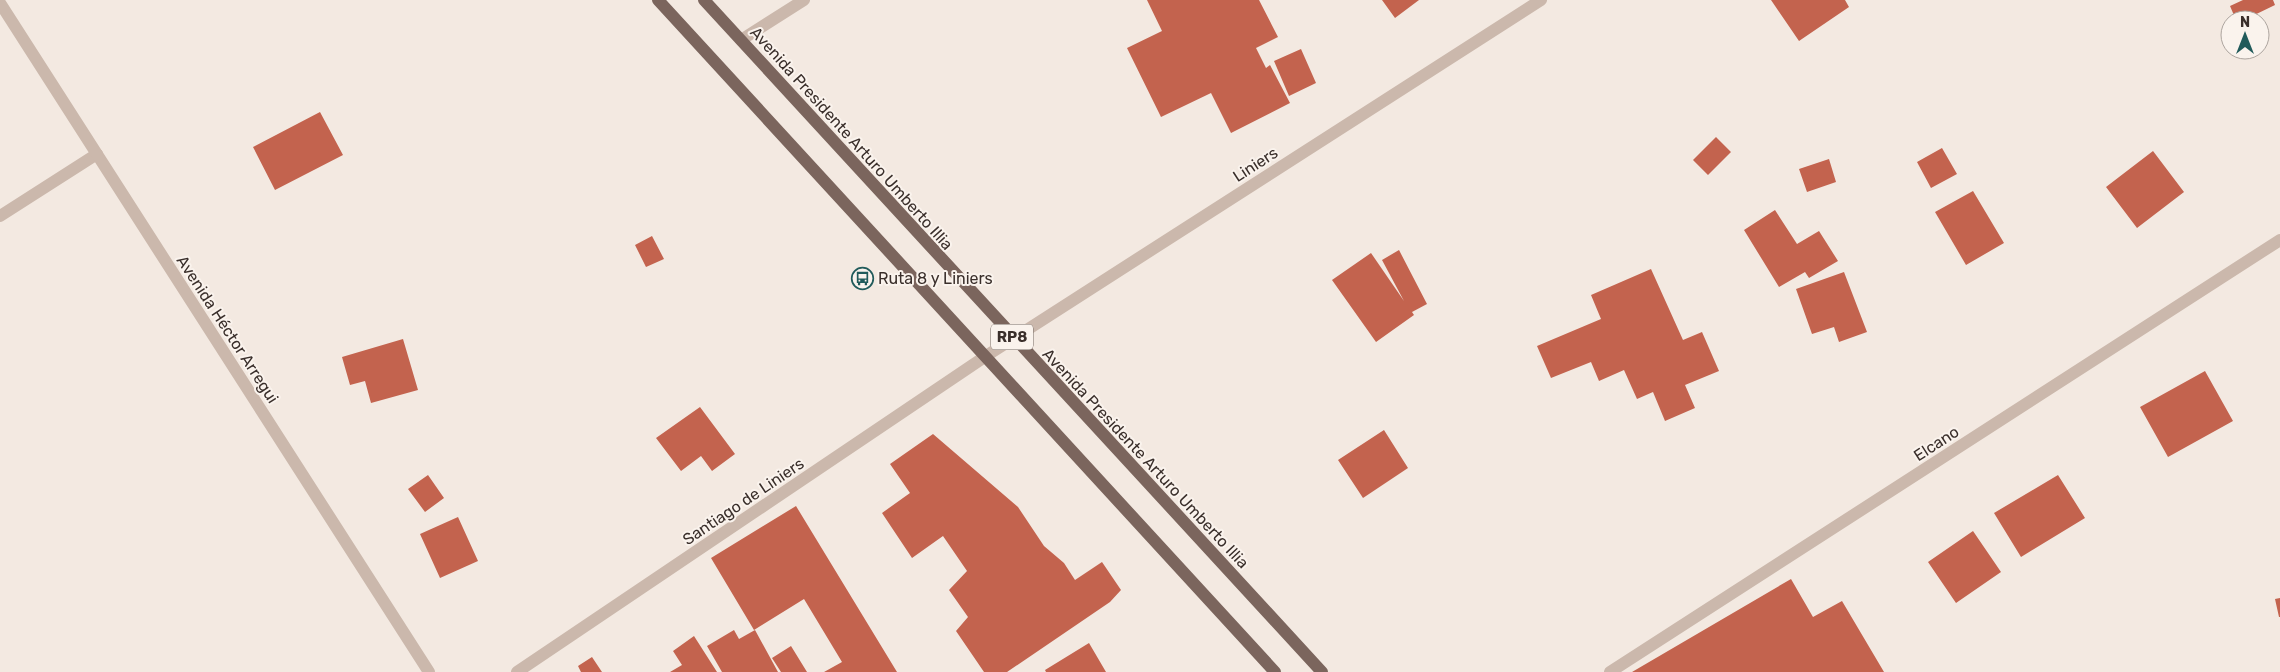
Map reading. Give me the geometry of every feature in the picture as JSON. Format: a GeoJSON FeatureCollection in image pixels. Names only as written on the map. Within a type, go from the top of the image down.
{"type":"FeatureCollection","features":[{"type":"Feature","properties":{"kind":"main road","name":"RP8"},"geometry":{"type":"LineString","coordinates":[[658,0],[1275,672]]}},
{"type":"Feature","properties":{"kind":"main road","name":"Avenida Presidente Arturo Umberto Illia"},"geometry":{"type":"LineString","coordinates":[[704,0],[1322,672]]}},
{"type":"Feature","properties":{"kind":"street"},"geometry":{"type":"LineString","coordinates":[[741,40],[804,0]]}},
{"type":"Feature","properties":{"kind":"street","name":"Liniers"},"geometry":{"type":"LineString","coordinates":[[986,356],[1541,0]]}},
{"type":"Feature","properties":{"kind":"street","name":"Avenida Héctor Arregui"},"geometry":{"type":"LineString","coordinates":[[0,3],[429,672]]}},
{"type":"Feature","properties":{"kind":"street"},"geometry":{"type":"LineString","coordinates":[[0,216],[97,154]]}},
{"type":"Feature","properties":{"kind":"street","name":"Elcano"},"geometry":{"type":"LineString","coordinates":[[1610,672],[2280,240]]}},
{"type":"Feature","properties":{"kind":"street","name":"Santiago de Liniers"},"geometry":{"type":"LineString","coordinates":[[517,672],[986,356]]}},
{"type":"Feature","properties":{"kind":"building"},"geometry":{"type":"Polygon","coordinates":[[[1147,0],[1259,0],[1278,37],[1256,48],[1266,68],[1270,65],[1290,103],[1231,133],[1211,93],[1161,117],[1127,48],[1162,31],[1147,0]]]}},
{"type":"Feature","properties":{"kind":"building"},"geometry":{"type":"Polygon","coordinates":[[[1382,0],[1419,0],[1395,18],[1382,0]]]}},
{"type":"Feature","properties":{"kind":"building"},"geometry":{"type":"Polygon","coordinates":[[[1771,0],[1845,0],[1849,7],[1799,41],[1771,0]]]}},
{"type":"Feature","properties":{"kind":"building"},"geometry":{"type":"Polygon","coordinates":[[[2243,0],[2273,0],[2275,5],[2265,10],[2232,10],[2230,6],[2243,0]]]}},
{"type":"Feature","properties":{"kind":"building"},"geometry":{"type":"Polygon","coordinates":[[[1301,49],[1316,83],[1289,96],[1274,61],[1301,49]]]}},
{"type":"Feature","properties":{"kind":"building"},"geometry":{"type":"Polygon","coordinates":[[[320,112],[343,155],[275,190],[253,147],[320,112]]]}},
{"type":"Feature","properties":{"kind":"building"},"geometry":{"type":"Polygon","coordinates":[[[1716,137],[1731,152],[1708,175],[1693,160],[1716,137]]]}},
{"type":"Feature","properties":{"kind":"building"},"geometry":{"type":"Polygon","coordinates":[[[1942,148],[1957,174],[1931,188],[1917,162],[1942,148]]]}},
{"type":"Feature","properties":{"kind":"building"},"geometry":{"type":"Polygon","coordinates":[[[2153,151],[2184,192],[2137,228],[2106,187],[2153,151]]]}},
{"type":"Feature","properties":{"kind":"building"},"geometry":{"type":"Polygon","coordinates":[[[1829,159],[1836,182],[1807,192],[1799,169],[1829,159]]]}},
{"type":"Feature","properties":{"kind":"building"},"geometry":{"type":"Polygon","coordinates":[[[1973,191],[2004,243],[1966,265],[1935,212],[1973,191]]]}},
{"type":"Feature","properties":{"kind":"building"},"geometry":{"type":"Polygon","coordinates":[[[1775,210],[1797,244],[1819,231],[1838,261],[1809,278],[1805,272],[1779,287],[1744,230],[1775,210]]]}},
{"type":"Feature","properties":{"kind":"building"},"geometry":{"type":"Polygon","coordinates":[[[652,236],[664,259],[646,267],[635,245],[652,236]]]}},
{"type":"Feature","properties":{"kind":"building"},"geometry":{"type":"Polygon","coordinates":[[[1399,250],[1427,304],[1412,312],[1414,315],[1376,342],[1332,280],[1371,253],[1404,301],[1382,260],[1399,250]]]}},
{"type":"Feature","properties":{"kind":"building"},"geometry":{"type":"Polygon","coordinates":[[[1651,269],[1683,340],[1702,332],[1719,371],[1685,385],[1695,408],[1665,421],[1653,392],[1637,399],[1624,370],[1599,381],[1591,362],[1551,378],[1537,346],[1601,319],[1591,295],[1651,269]]]}},
{"type":"Feature","properties":{"kind":"building"},"geometry":{"type":"Polygon","coordinates":[[[1844,272],[1867,332],[1839,342],[1834,327],[1812,334],[1796,289],[1844,272]]]}},
{"type":"Feature","properties":{"kind":"building"},"geometry":{"type":"Polygon","coordinates":[[[403,339],[418,390],[371,403],[365,381],[350,385],[342,357],[403,339]]]}},
{"type":"Feature","properties":{"kind":"building"},"geometry":{"type":"Polygon","coordinates":[[[2205,371],[2233,421],[2168,457],[2140,407],[2205,371]]]}},
{"type":"Feature","properties":{"kind":"building"},"geometry":{"type":"Polygon","coordinates":[[[700,407],[735,454],[712,471],[701,456],[681,471],[656,438],[700,407]]]}},
{"type":"Feature","properties":{"kind":"building"},"geometry":{"type":"Polygon","coordinates":[[[1384,430],[1408,468],[1363,498],[1338,460],[1384,430]]]}},
{"type":"Feature","properties":{"kind":"building"},"geometry":{"type":"Polygon","coordinates":[[[933,434],[1018,507],[1044,546],[1064,563],[1075,580],[1102,562],[1121,590],[1110,602],[1007,672],[984,672],[956,631],[968,617],[949,590],[967,571],[943,536],[912,558],[882,513],[910,493],[890,464],[933,434]]]}},
{"type":"Feature","properties":{"kind":"building"},"geometry":{"type":"Polygon","coordinates":[[[428,475],[444,498],[425,512],[408,489],[428,475]]]}},
{"type":"Feature","properties":{"kind":"building"},"geometry":{"type":"Polygon","coordinates":[[[2058,475],[2085,518],[2021,557],[1994,513],[2058,475]]]}},
{"type":"Feature","properties":{"kind":"building"},"geometry":{"type":"Polygon","coordinates":[[[796,506],[897,672],[824,672],[842,662],[804,599],[754,630],[711,558],[796,506]]]}},
{"type":"Feature","properties":{"kind":"building"},"geometry":{"type":"Polygon","coordinates":[[[458,517],[478,561],[440,578],[420,534],[458,517]]]}},
{"type":"Feature","properties":{"kind":"building"},"geometry":{"type":"Polygon","coordinates":[[[1973,531],[2001,572],[1956,603],[1928,562],[1973,531]]]}},
{"type":"Feature","properties":{"kind":"building"},"geometry":{"type":"Polygon","coordinates":[[[1791,579],[1813,617],[1842,601],[1884,672],[1632,672],[1791,579]]]}},
{"type":"Feature","properties":{"kind":"building"},"geometry":{"type":"Polygon","coordinates":[[[2280,598],[2280,617],[2279,617],[2275,599],[2280,598]]]}},
{"type":"Feature","properties":{"kind":"building"},"geometry":{"type":"Polygon","coordinates":[[[734,630],[739,639],[755,630],[778,672],[722,672],[707,646],[734,630]]]}},
{"type":"Feature","properties":{"kind":"building"},"geometry":{"type":"Polygon","coordinates":[[[694,636],[717,672],[670,672],[682,665],[673,651],[694,636]]]}},
{"type":"Feature","properties":{"kind":"building"},"geometry":{"type":"Polygon","coordinates":[[[1089,643],[1106,672],[1046,672],[1045,670],[1089,643]]]}},
{"type":"Feature","properties":{"kind":"building"},"geometry":{"type":"Polygon","coordinates":[[[791,646],[807,672],[781,672],[772,658],[791,646]]]}},
{"type":"Feature","properties":{"kind":"building"},"geometry":{"type":"Polygon","coordinates":[[[592,657],[602,672],[581,672],[578,666],[592,657]]]}},
{"type":"Feature","properties":{"kind":"place","name":"Ruta 8 y Liniers"},"geometry":{"type":"Point","coordinates":[862,278]}}]}
